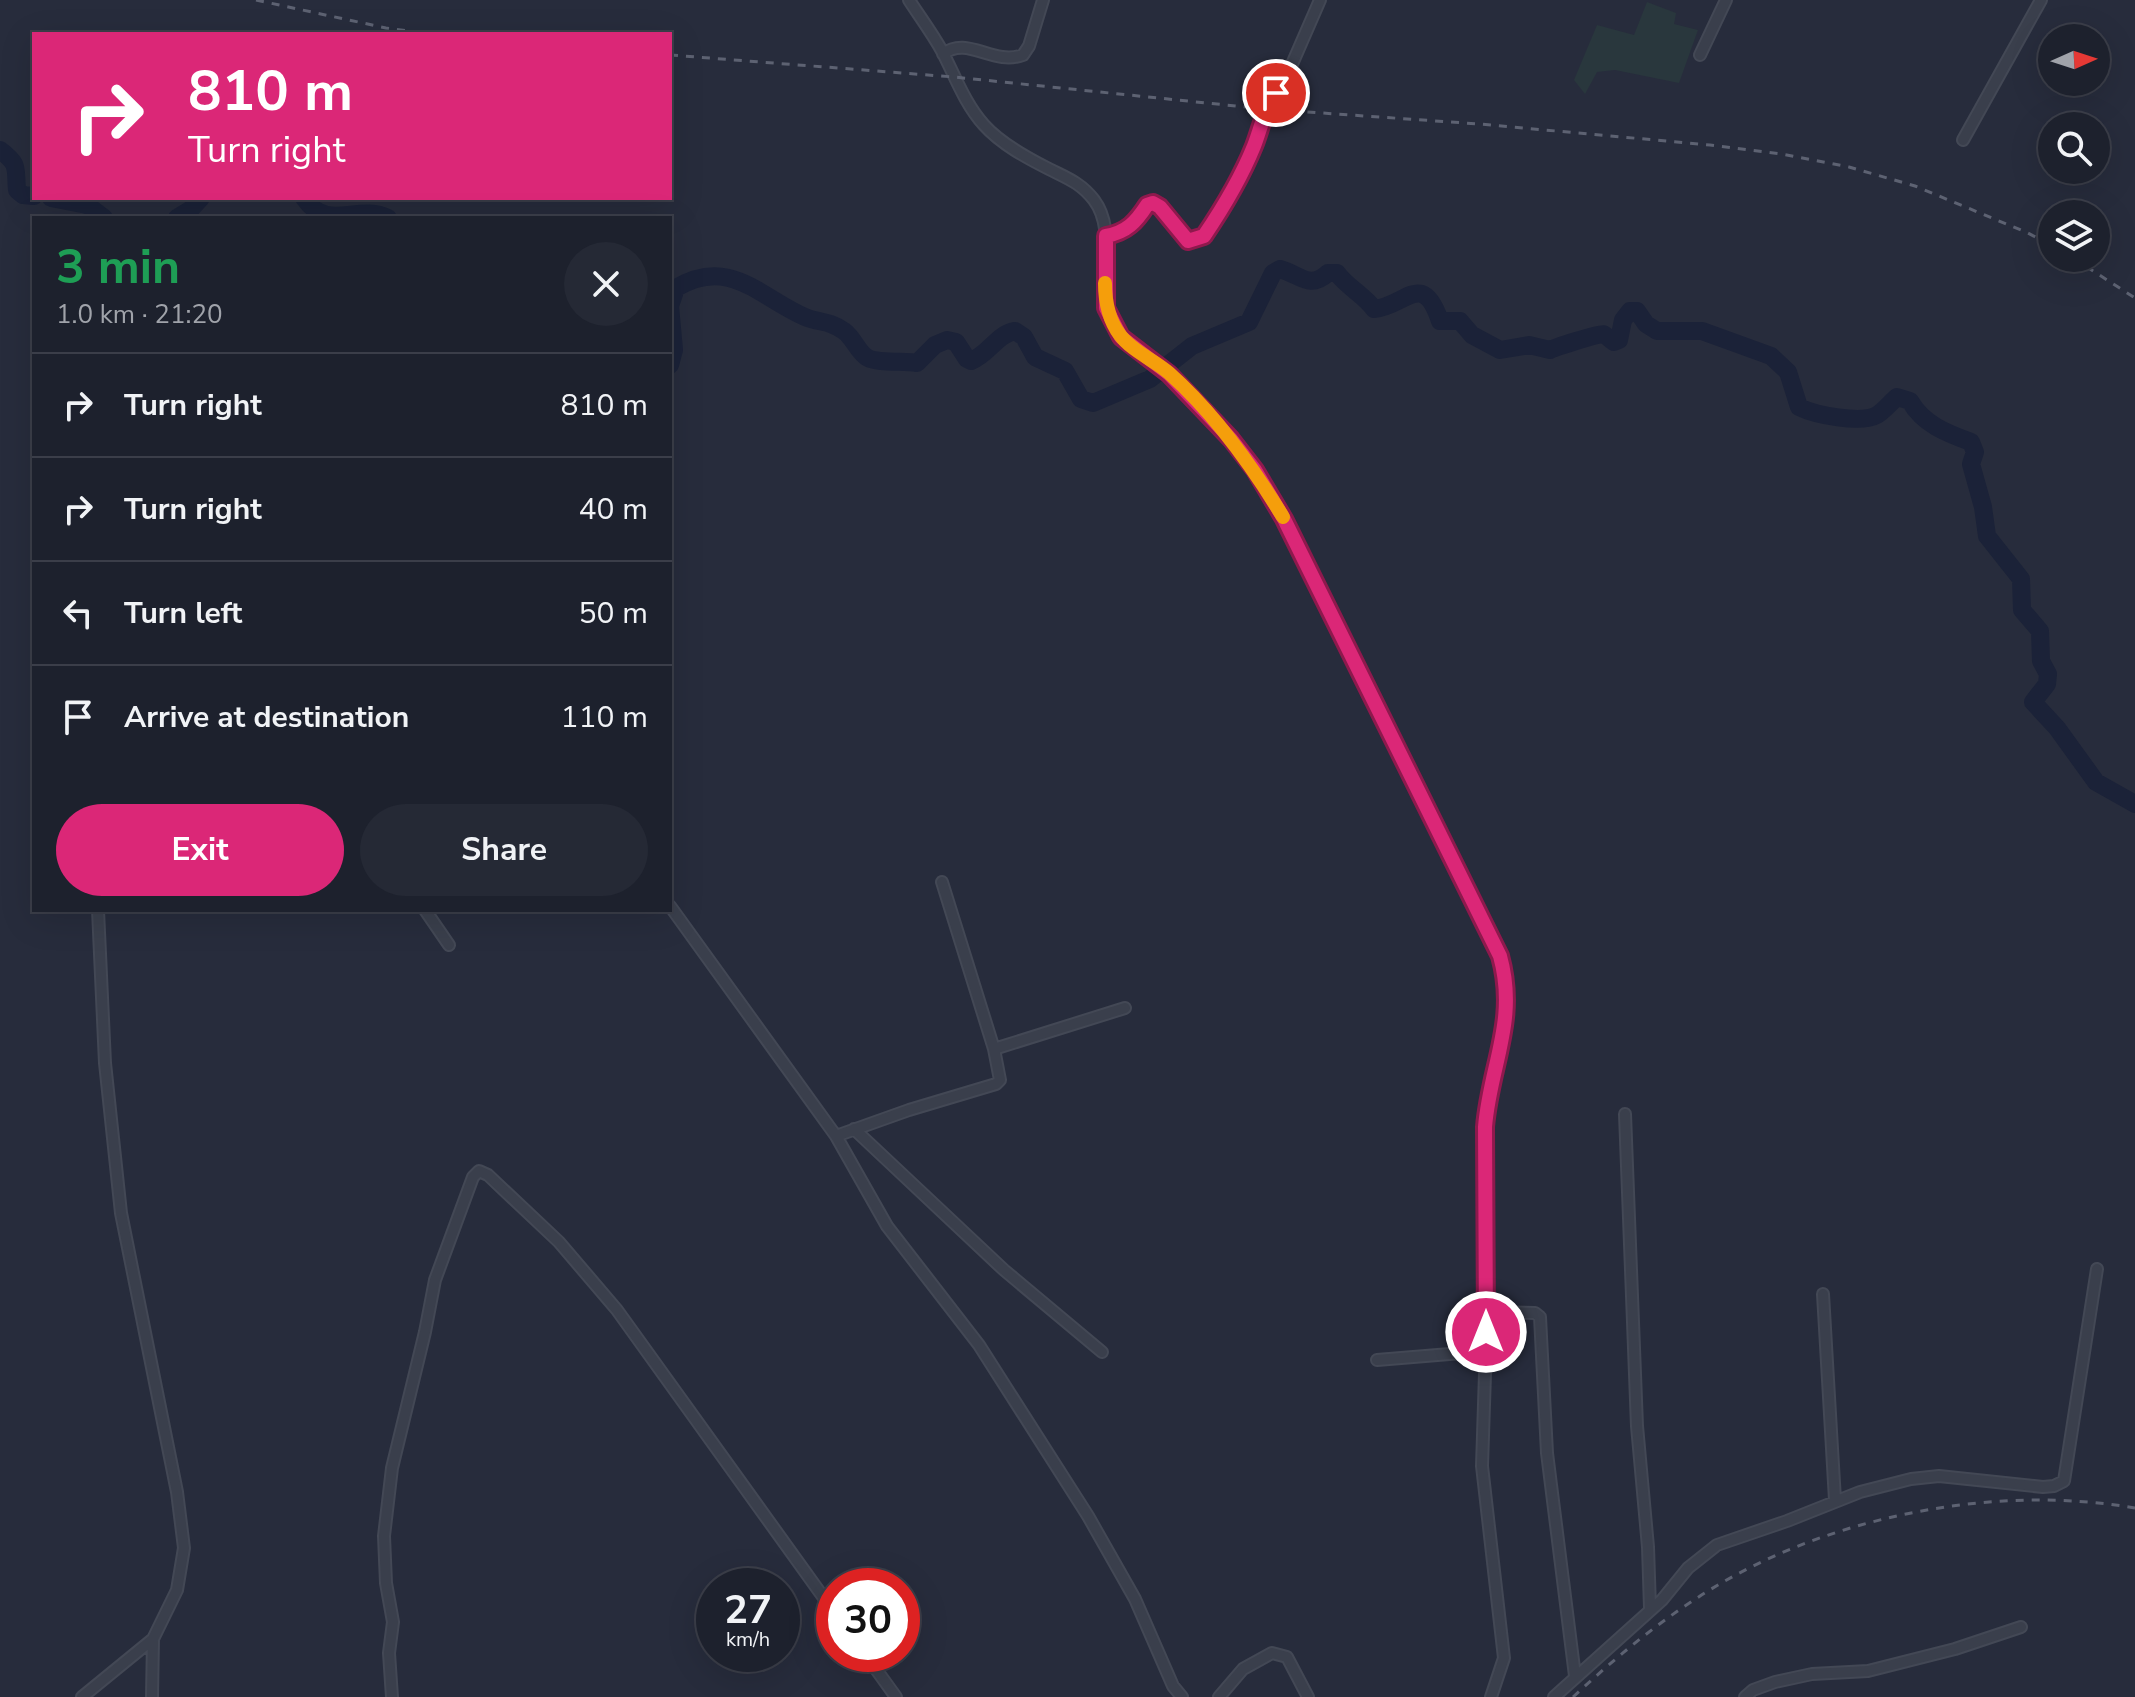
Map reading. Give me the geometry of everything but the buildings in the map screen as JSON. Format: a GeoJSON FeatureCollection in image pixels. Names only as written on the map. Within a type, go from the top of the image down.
{"type":"FeatureCollection","features":[{"type":"Feature","properties":{"kind":"street"},"geometry":{"type":"LineString","coordinates":[[909,0],[983,124],[1031,159],[1074,180],[1097,204],[1106,236],[1106,308],[1121,337],[1169,374],[1231,439],[1255,470],[1284,519],[1500,956],[1506,978],[1507,1000],[1497,1070],[1487,1096],[1485,1127],[1487,1312],[1482,1466],[1504,1658],[1491,1697]]}},
{"type":"Feature","properties":{"kind":"street"},"geometry":{"type":"LineString","coordinates":[[943,54],[952,48],[962,47],[998,58],[1023,55],[1029,46],[1043,0]]}},
{"type":"Feature","properties":{"kind":"street"},"geometry":{"type":"LineString","coordinates":[[1106,236],[1126,230],[1140,218],[1147,205],[1153,203],[1160,207],[1188,241],[1204,236],[1254,145],[1265,109],[1286,78],[1320,0]]}},
{"type":"Feature","properties":{"kind":"street"},"geometry":{"type":"LineString","coordinates":[[1700,55],[1726,0]]}},
{"type":"Feature","properties":{"kind":"street"},"geometry":{"type":"LineString","coordinates":[[1963,140],[2041,0]]}},
{"type":"Feature","properties":{"kind":"street"},"geometry":{"type":"LineString","coordinates":[[836,1136],[996,1084],[1001,1075],[942,882]]}},
{"type":"Feature","properties":{"kind":"street"},"geometry":{"type":"LineString","coordinates":[[672,909],[836,1136],[887,1226],[979,1345],[1088,1516],[1135,1599],[1173,1686],[1182,1697]]}},
{"type":"Feature","properties":{"kind":"street"},"geometry":{"type":"LineString","coordinates":[[82,1697],[153,1639],[177,1590],[184,1548],[121,1213],[105,1063],[98,912]]}},
{"type":"Feature","properties":{"kind":"street"},"geometry":{"type":"LineString","coordinates":[[426,912],[449,945]]}},
{"type":"Feature","properties":{"kind":"street"},"geometry":{"type":"LineString","coordinates":[[994,1049],[1125,1008]]}},
{"type":"Feature","properties":{"kind":"street"},"geometry":{"type":"LineString","coordinates":[[1625,1114],[1637,1426],[1650,1608]]}},
{"type":"Feature","properties":{"kind":"street"},"geometry":{"type":"LineString","coordinates":[[854,1129],[1004,1270],[1102,1352]]}},
{"type":"Feature","properties":{"kind":"street"},"geometry":{"type":"LineString","coordinates":[[392,1697],[389,1653],[393,1622],[386,1583],[384,1536],[392,1468],[435,1280],[473,1177],[479,1171],[488,1175],[559,1242],[617,1310],[816,1587]]}},
{"type":"Feature","properties":{"kind":"street"},"geometry":{"type":"LineString","coordinates":[[1554,1697],[1662,1600],[1688,1568],[1717,1545],[1881,1485],[1939,1476],[2043,1487],[2064,1481],[2097,1269]]}},
{"type":"Feature","properties":{"kind":"street"},"geometry":{"type":"LineString","coordinates":[[1823,1294],[1835,1500]]}},
{"type":"Feature","properties":{"kind":"street"},"geometry":{"type":"LineString","coordinates":[[1487,1312],[1535,1313],[1540,1317],[1547,1453],[1575,1676]]}},
{"type":"Feature","properties":{"kind":"street"},"geometry":{"type":"LineString","coordinates":[[1377,1360],[1486,1351]]}},
{"type":"Feature","properties":{"kind":"street"},"geometry":{"type":"LineString","coordinates":[[1745,1697],[1753,1690],[1775,1682],[1812,1674],[1868,1671],[1955,1649],[2021,1627]]}},
{"type":"Feature","properties":{"kind":"street"},"geometry":{"type":"LineString","coordinates":[[152,1697],[153,1639]]}},
{"type":"Feature","properties":{"kind":"street"},"geometry":{"type":"LineString","coordinates":[[1219,1697],[1243,1669],[1272,1653],[1287,1657],[1308,1697]]}},
{"type":"Feature","properties":{"kind":"street"},"geometry":{"type":"LineString","coordinates":[[878,1672],[896,1697]]}},
{"type":"Feature","properties":{"kind":"shaded area"},"geometry":{"type":"Polygon","coordinates":[[[1647,2],[1676,13],[1674,24],[1698,30],[1679,83],[1615,70],[1597,72],[1585,94],[1574,80],[1597,25],[1634,35],[1647,2]]]}},
{"type":"Feature","properties":{"kind":"waterway"},"geometry":{"type":"LineString","coordinates":[[0,150],[14,163],[17,190],[23,195],[32,196]]}},
{"type":"Feature","properties":{"kind":"waterway"},"geometry":{"type":"LineString","coordinates":[[61,200],[87,205],[101,216]]}},
{"type":"Feature","properties":{"kind":"waterway"},"geometry":{"type":"LineString","coordinates":[[180,216],[199,200]]}},
{"type":"Feature","properties":{"kind":"waterway"},"geometry":{"type":"LineString","coordinates":[[306,200],[323,214],[333,216]]}},
{"type":"Feature","properties":{"kind":"waterway"},"geometry":{"type":"LineString","coordinates":[[333,216],[365,213],[382,216]]}},
{"type":"Feature","properties":{"kind":"waterway"},"geometry":{"type":"LineString","coordinates":[[672,300],[676,288],[695,279],[712,276],[728,278],[744,283],[805,317],[839,327],[865,356],[878,361],[917,363],[935,345],[947,340],[956,342],[971,361],[1003,336],[1015,331],[1024,337],[1035,357],[1065,371],[1081,399],[1093,403],[1150,379],[1192,346],[1249,322],[1273,273],[1280,269],[1310,281],[1328,273],[1337,273],[1374,309],[1412,294],[1420,294],[1433,305],[1440,321],[1460,321],[1472,335],[1500,350],[1529,345],[1550,350],[1603,334],[1614,342],[1619,340],[1623,320],[1630,311],[1637,311],[1646,324],[1657,331],[1702,331],[1771,356],[1788,372],[1799,407],[1806,410],[1860,419],[1880,413],[1897,397],[1910,401],[1936,427],[1971,442],[1975,452],[1971,464],[1987,536],[2021,579],[2022,610],[2040,631],[2041,661],[2048,674],[2047,684],[2033,702],[2057,728],[2096,782],[2135,804]]}},
{"type":"Feature","properties":{"kind":"waterway"},"geometry":{"type":"LineString","coordinates":[[672,328],[672,358]]}},
{"type":"Feature","properties":{"kind":"railway"},"geometry":{"type":"LineString","coordinates":[[256,0],[417,32]]}},
{"type":"Feature","properties":{"kind":"railway"},"geometry":{"type":"LineString","coordinates":[[672,55],[954,77],[1265,109],[1479,124],[1782,154],[1849,167],[1915,186],[2038,238]]}},
{"type":"Feature","properties":{"kind":"railway"},"geometry":{"type":"LineString","coordinates":[[2095,272],[2135,298]]}},
{"type":"Feature","properties":{"kind":"railway"},"geometry":{"type":"LineString","coordinates":[[1573,1697],[1633,1645],[1697,1598],[1745,1570],[1851,1528],[1965,1504],[2023,1500],[2080,1501],[2135,1508]]}},
{"type":"Feature","properties":{"kind":"slow traffic"},"geometry":{"type":"LineString","coordinates":[[1105,283],[1106,308],[1121,337],[1169,374],[1231,439],[1255,470],[1283,517]]}},
{"type":"Feature","properties":{"kind":"route"},"geometry":{"type":"LineString","coordinates":[[1276,93],[1265,109],[1254,145],[1204,236],[1188,241],[1160,207],[1153,203],[1147,205],[1140,218],[1126,230],[1106,236],[1106,308],[1121,337],[1169,374],[1231,439],[1255,470],[1284,519],[1500,956],[1506,978],[1507,1000],[1497,1070],[1487,1096],[1485,1127],[1486,1332]]}}]}
